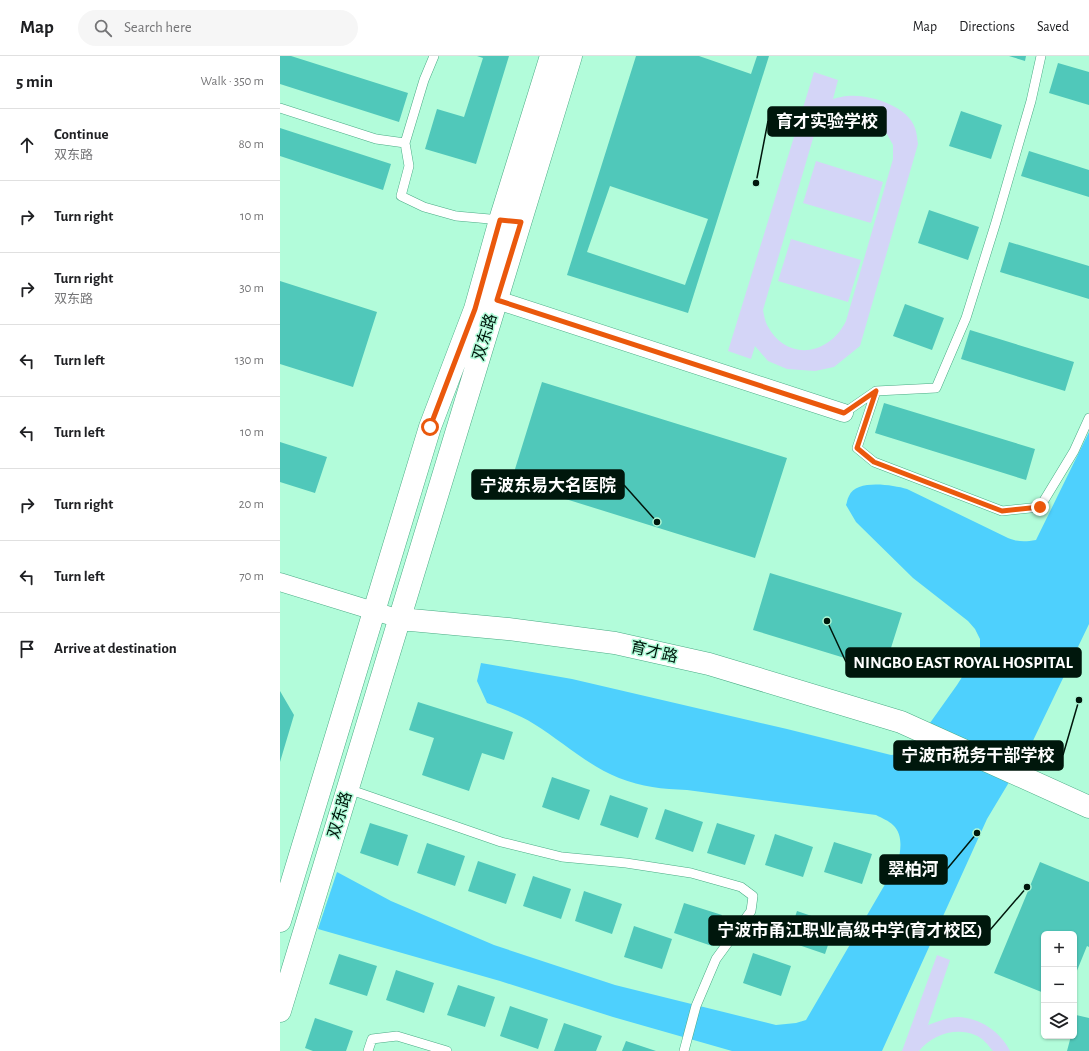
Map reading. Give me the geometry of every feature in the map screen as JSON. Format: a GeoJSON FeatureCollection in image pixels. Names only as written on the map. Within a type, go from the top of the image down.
{"type":"FeatureCollection","features":[{"type":"Feature","properties":{"kind":"main road","name":"双东路"},"geometry":{"type":"LineString","coordinates":[[280,1011],[497,300],[510,221],[551,56]]}},
{"type":"Feature","properties":{"kind":"main road","name":"双东路"},"geometry":{"type":"LineString","coordinates":[[280,920],[430,427],[510,221],[571,56]]}},
{"type":"Feature","properties":{"kind":"main road","name":"育才路"},"geometry":{"type":"LineString","coordinates":[[400,619],[508,628],[615,643],[709,664],[901,722],[1089,808]]}},
{"type":"Feature","properties":{"kind":"street"},"geometry":{"type":"LineString","coordinates":[[497,300],[844,413]]}},
{"type":"Feature","properties":{"kind":"street"},"geometry":{"type":"LineString","coordinates":[[280,582],[400,619]]}},
{"type":"Feature","properties":{"kind":"lane"},"geometry":{"type":"LineString","coordinates":[[434,56],[424,80],[405,143],[409,166],[401,196],[424,207],[456,216],[510,221]]}},
{"type":"Feature","properties":{"kind":"lane"},"geometry":{"type":"LineString","coordinates":[[844,413],[876,391],[936,388],[966,318],[1026,116],[1041,56]]}},
{"type":"Feature","properties":{"kind":"lane"},"geometry":{"type":"LineString","coordinates":[[280,108],[376,139],[405,143]]}},
{"type":"Feature","properties":{"kind":"lane"},"geometry":{"type":"LineString","coordinates":[[876,391],[857,448],[874,462],[1002,511],[1040,507],[1074,451],[1089,418]]}},
{"type":"Feature","properties":{"kind":"lane"},"geometry":{"type":"LineString","coordinates":[[348,789],[501,842],[562,857],[626,862],[691,873],[741,887],[753,896],[751,911],[716,959],[696,1006],[684,1051]]}},
{"type":"Feature","properties":{"kind":"lane"},"geometry":{"type":"LineString","coordinates":[[368,1051],[372,1039],[397,1036],[447,1051]]}},
{"type":"Feature","properties":{"kind":"shaded area"},"geometry":{"type":"Polygon","coordinates":[[[814,72],[838,80],[833,99],[846,96],[857,96],[877,99],[905,113],[915,128],[918,144],[860,346],[834,367],[815,371],[787,369],[768,361],[755,346],[751,359],[728,351],[814,72]],[[854,118],[837,119],[814,135],[763,310],[767,325],[775,337],[785,345],[796,349],[807,350],[819,347],[829,342],[839,333],[846,321],[893,159],[893,145],[887,134],[871,121],[854,118]]]}},
{"type":"Feature","properties":{"kind":"shaded area"},"geometry":{"type":"Polygon","coordinates":[[[816,161],[883,182],[871,223],[803,203],[816,161]]]}},
{"type":"Feature","properties":{"kind":"shaded area"},"geometry":{"type":"Polygon","coordinates":[[[791,239],[861,260],[848,302],[778,281],[791,239]]]}},
{"type":"Feature","properties":{"kind":"shaded area"},"geometry":{"type":"Polygon","coordinates":[[[937,955],[950,960],[928,1025],[954,1017],[974,1020],[988,1027],[1001,1037],[1010,1051],[993,1051],[978,1036],[967,1033],[952,1032],[930,1041],[919,1051],[902,1051],[937,955]]]}},
{"type":"Feature","properties":{"kind":"water"},"geometry":{"type":"Polygon","coordinates":[[[1089,432],[1089,624],[1029,749],[987,819],[882,1051],[732,1051],[613,1017],[500,981],[318,929],[337,872],[391,901],[494,945],[615,985],[776,1025],[796,1023],[806,1020],[898,862],[900,837],[893,825],[876,815],[687,790],[652,787],[636,784],[619,778],[596,767],[529,721],[487,703],[477,681],[481,663],[572,679],[891,755],[910,751],[957,685],[980,649],[980,639],[975,629],[968,621],[913,578],[856,522],[846,505],[848,497],[859,487],[866,485],[900,487],[1008,538],[1022,541],[1036,540],[1089,432]]]}},
{"type":"Feature","properties":{"kind":"building"},"geometry":{"type":"Polygon","coordinates":[[[280,56],[291,56],[408,93],[399,122],[280,84],[280,56]]]}},
{"type":"Feature","properties":{"kind":"building"},"geometry":{"type":"Polygon","coordinates":[[[477,56],[509,56],[476,164],[425,149],[437,109],[464,117],[483,58],[477,56]]]}},
{"type":"Feature","properties":{"kind":"building"},"geometry":{"type":"Polygon","coordinates":[[[636,56],[699,56],[751,74],[757,56],[769,56],[688,313],[567,275],[636,56]],[[610,186],[587,252],[685,285],[708,219],[610,186]]]}},
{"type":"Feature","properties":{"kind":"building"},"geometry":{"type":"Polygon","coordinates":[[[1009,56],[1026,56],[1025,61],[1009,56]]]}},
{"type":"Feature","properties":{"kind":"building"},"geometry":{"type":"Polygon","coordinates":[[[1058,63],[1089,72],[1089,105],[1049,93],[1058,63]]]}},
{"type":"Feature","properties":{"kind":"building"},"geometry":{"type":"Polygon","coordinates":[[[961,111],[1002,125],[991,159],[949,146],[961,111]]]}},
{"type":"Feature","properties":{"kind":"building"},"geometry":{"type":"Polygon","coordinates":[[[280,128],[391,164],[383,190],[280,156],[280,128]]]}},
{"type":"Feature","properties":{"kind":"building"},"geometry":{"type":"Polygon","coordinates":[[[1029,151],[1089,170],[1089,197],[1021,176],[1029,151]]]}},
{"type":"Feature","properties":{"kind":"building"},"geometry":{"type":"Polygon","coordinates":[[[929,210],[979,227],[968,260],[918,243],[929,210]]]}},
{"type":"Feature","properties":{"kind":"building"},"geometry":{"type":"Polygon","coordinates":[[[1009,242],[1089,266],[1089,299],[1000,272],[1009,242]]]}},
{"type":"Feature","properties":{"kind":"building"},"geometry":{"type":"Polygon","coordinates":[[[280,281],[377,312],[353,387],[280,364],[280,281]]]}},
{"type":"Feature","properties":{"kind":"building"},"geometry":{"type":"Polygon","coordinates":[[[905,304],[944,318],[932,350],[893,336],[905,304]]]}},
{"type":"Feature","properties":{"kind":"building"},"geometry":{"type":"Polygon","coordinates":[[[970,330],[1074,362],[1065,391],[961,359],[970,330]]]}},
{"type":"Feature","properties":{"kind":"building"},"geometry":{"type":"Polygon","coordinates":[[[542,382],[787,458],[755,558],[511,482],[542,382]]]}},
{"type":"Feature","properties":{"kind":"building"},"geometry":{"type":"Polygon","coordinates":[[[884,403],[1035,449],[1026,480],[875,433],[884,403]]]}},
{"type":"Feature","properties":{"kind":"building"},"geometry":{"type":"Polygon","coordinates":[[[280,442],[327,457],[315,493],[280,482],[280,442]]]}},
{"type":"Feature","properties":{"kind":"building"},"geometry":{"type":"Polygon","coordinates":[[[770,573],[902,613],[884,670],[753,630],[770,573]]]}},
{"type":"Feature","properties":{"kind":"building"},"geometry":{"type":"Polygon","coordinates":[[[280,691],[294,715],[280,762],[280,691]]]}},
{"type":"Feature","properties":{"kind":"building"},"geometry":{"type":"Polygon","coordinates":[[[418,702],[513,732],[504,760],[482,753],[469,791],[422,775],[434,738],[409,730],[418,702]]]}},
{"type":"Feature","properties":{"kind":"building"},"geometry":{"type":"Polygon","coordinates":[[[552,777],[590,790],[579,820],[542,807],[552,777]]]}},
{"type":"Feature","properties":{"kind":"building"},"geometry":{"type":"Polygon","coordinates":[[[610,795],[648,808],[638,838],[600,825],[610,795]]]}},
{"type":"Feature","properties":{"kind":"building"},"geometry":{"type":"Polygon","coordinates":[[[665,809],[703,822],[693,852],[655,839],[665,809]]]}},
{"type":"Feature","properties":{"kind":"building"},"geometry":{"type":"Polygon","coordinates":[[[370,823],[408,835],[398,866],[360,853],[370,823]]]}},
{"type":"Feature","properties":{"kind":"building"},"geometry":{"type":"Polygon","coordinates":[[[717,823],[755,835],[745,865],[707,853],[717,823]]]}},
{"type":"Feature","properties":{"kind":"building"},"geometry":{"type":"Polygon","coordinates":[[[775,834],[813,847],[803,877],[765,865],[775,834]]]}},
{"type":"Feature","properties":{"kind":"building"},"geometry":{"type":"Polygon","coordinates":[[[834,842],[872,854],[862,884],[824,872],[834,842]]]}},
{"type":"Feature","properties":{"kind":"building"},"geometry":{"type":"Polygon","coordinates":[[[427,843],[465,856],[455,886],[417,873],[427,843]]]}},
{"type":"Feature","properties":{"kind":"building"},"geometry":{"type":"Polygon","coordinates":[[[478,861],[516,874],[506,904],[468,891],[478,861]]]}},
{"type":"Feature","properties":{"kind":"building"},"geometry":{"type":"Polygon","coordinates":[[[1040,862],[1089,882],[1089,947],[1087,946],[1077,971],[1077,931],[1041,931],[1041,992],[994,973],[1040,862]]]}},
{"type":"Feature","properties":{"kind":"building"},"geometry":{"type":"Polygon","coordinates":[[[533,876],[571,889],[561,919],[523,906],[533,876]]]}},
{"type":"Feature","properties":{"kind":"building"},"geometry":{"type":"Polygon","coordinates":[[[584,891],[622,904],[612,934],[575,921],[584,891]]]}},
{"type":"Feature","properties":{"kind":"building"},"geometry":{"type":"Polygon","coordinates":[[[684,903],[722,915],[712,946],[674,933],[684,903]]]}},
{"type":"Feature","properties":{"kind":"building"},"geometry":{"type":"Polygon","coordinates":[[[797,911],[835,924],[825,954],[787,941],[797,911]]]}},
{"type":"Feature","properties":{"kind":"building"},"geometry":{"type":"Polygon","coordinates":[[[634,926],[672,939],[662,969],[624,957],[634,926]]]}},
{"type":"Feature","properties":{"kind":"building"},"geometry":{"type":"Polygon","coordinates":[[[753,953],[791,966],[781,996],[743,983],[753,953]]]}},
{"type":"Feature","properties":{"kind":"building"},"geometry":{"type":"Polygon","coordinates":[[[339,954],[377,966],[367,996],[329,984],[339,954]]]}},
{"type":"Feature","properties":{"kind":"building"},"geometry":{"type":"Polygon","coordinates":[[[396,970],[434,983],[424,1013],[386,1000],[396,970]]]}},
{"type":"Feature","properties":{"kind":"building"},"geometry":{"type":"Polygon","coordinates":[[[458,985],[495,997],[485,1027],[447,1015],[458,985]]]}},
{"type":"Feature","properties":{"kind":"building"},"geometry":{"type":"Polygon","coordinates":[[[510,1006],[548,1019],[538,1049],[500,1036],[510,1006]]]}},
{"type":"Feature","properties":{"kind":"building"},"geometry":{"type":"Polygon","coordinates":[[[1077,1015],[1089,1018],[1089,1051],[1067,1051],[1070,1039],[1077,1039],[1077,1015]]]}},
{"type":"Feature","properties":{"kind":"building"},"geometry":{"type":"Polygon","coordinates":[[[315,1018],[353,1031],[346,1051],[313,1051],[305,1048],[315,1018]]]}},
{"type":"Feature","properties":{"kind":"building"},"geometry":{"type":"Polygon","coordinates":[[[564,1023],[602,1036],[596,1051],[554,1051],[564,1023]]]}},
{"type":"Feature","properties":{"kind":"building"},"geometry":{"type":"Polygon","coordinates":[[[626,1041],[656,1051],[622,1051],[626,1041]]]}},
{"type":"Feature","properties":{"kind":"place","name":"育才实验学校"},"geometry":{"type":"Point","coordinates":[756,183]}},
{"type":"Feature","properties":{"kind":"place","name":"宁波东易大名医院"},"geometry":{"type":"Point","coordinates":[657,522]}},
{"type":"Feature","properties":{"kind":"place","name":"NINGBO EAST ROYAL HOSPITAL"},"geometry":{"type":"Point","coordinates":[827,621]}},
{"type":"Feature","properties":{"kind":"place","name":"宁波市税务干部学校"},"geometry":{"type":"Point","coordinates":[1079,700]}},
{"type":"Feature","properties":{"kind":"place","name":"翠柏河"},"geometry":{"type":"Point","coordinates":[977,833]}},
{"type":"Feature","properties":{"kind":"place","name":"宁波市甬江职业高级中学(育才校区)"},"geometry":{"type":"Point","coordinates":[1027,887]}},
{"type":"Feature","properties":{"kind":"route"},"geometry":{"type":"LineString","coordinates":[[430,427],[475,309],[500,220],[521,222],[497,300],[844,413],[876,391],[857,448],[874,462],[1002,511],[1040,507]]}}]}
